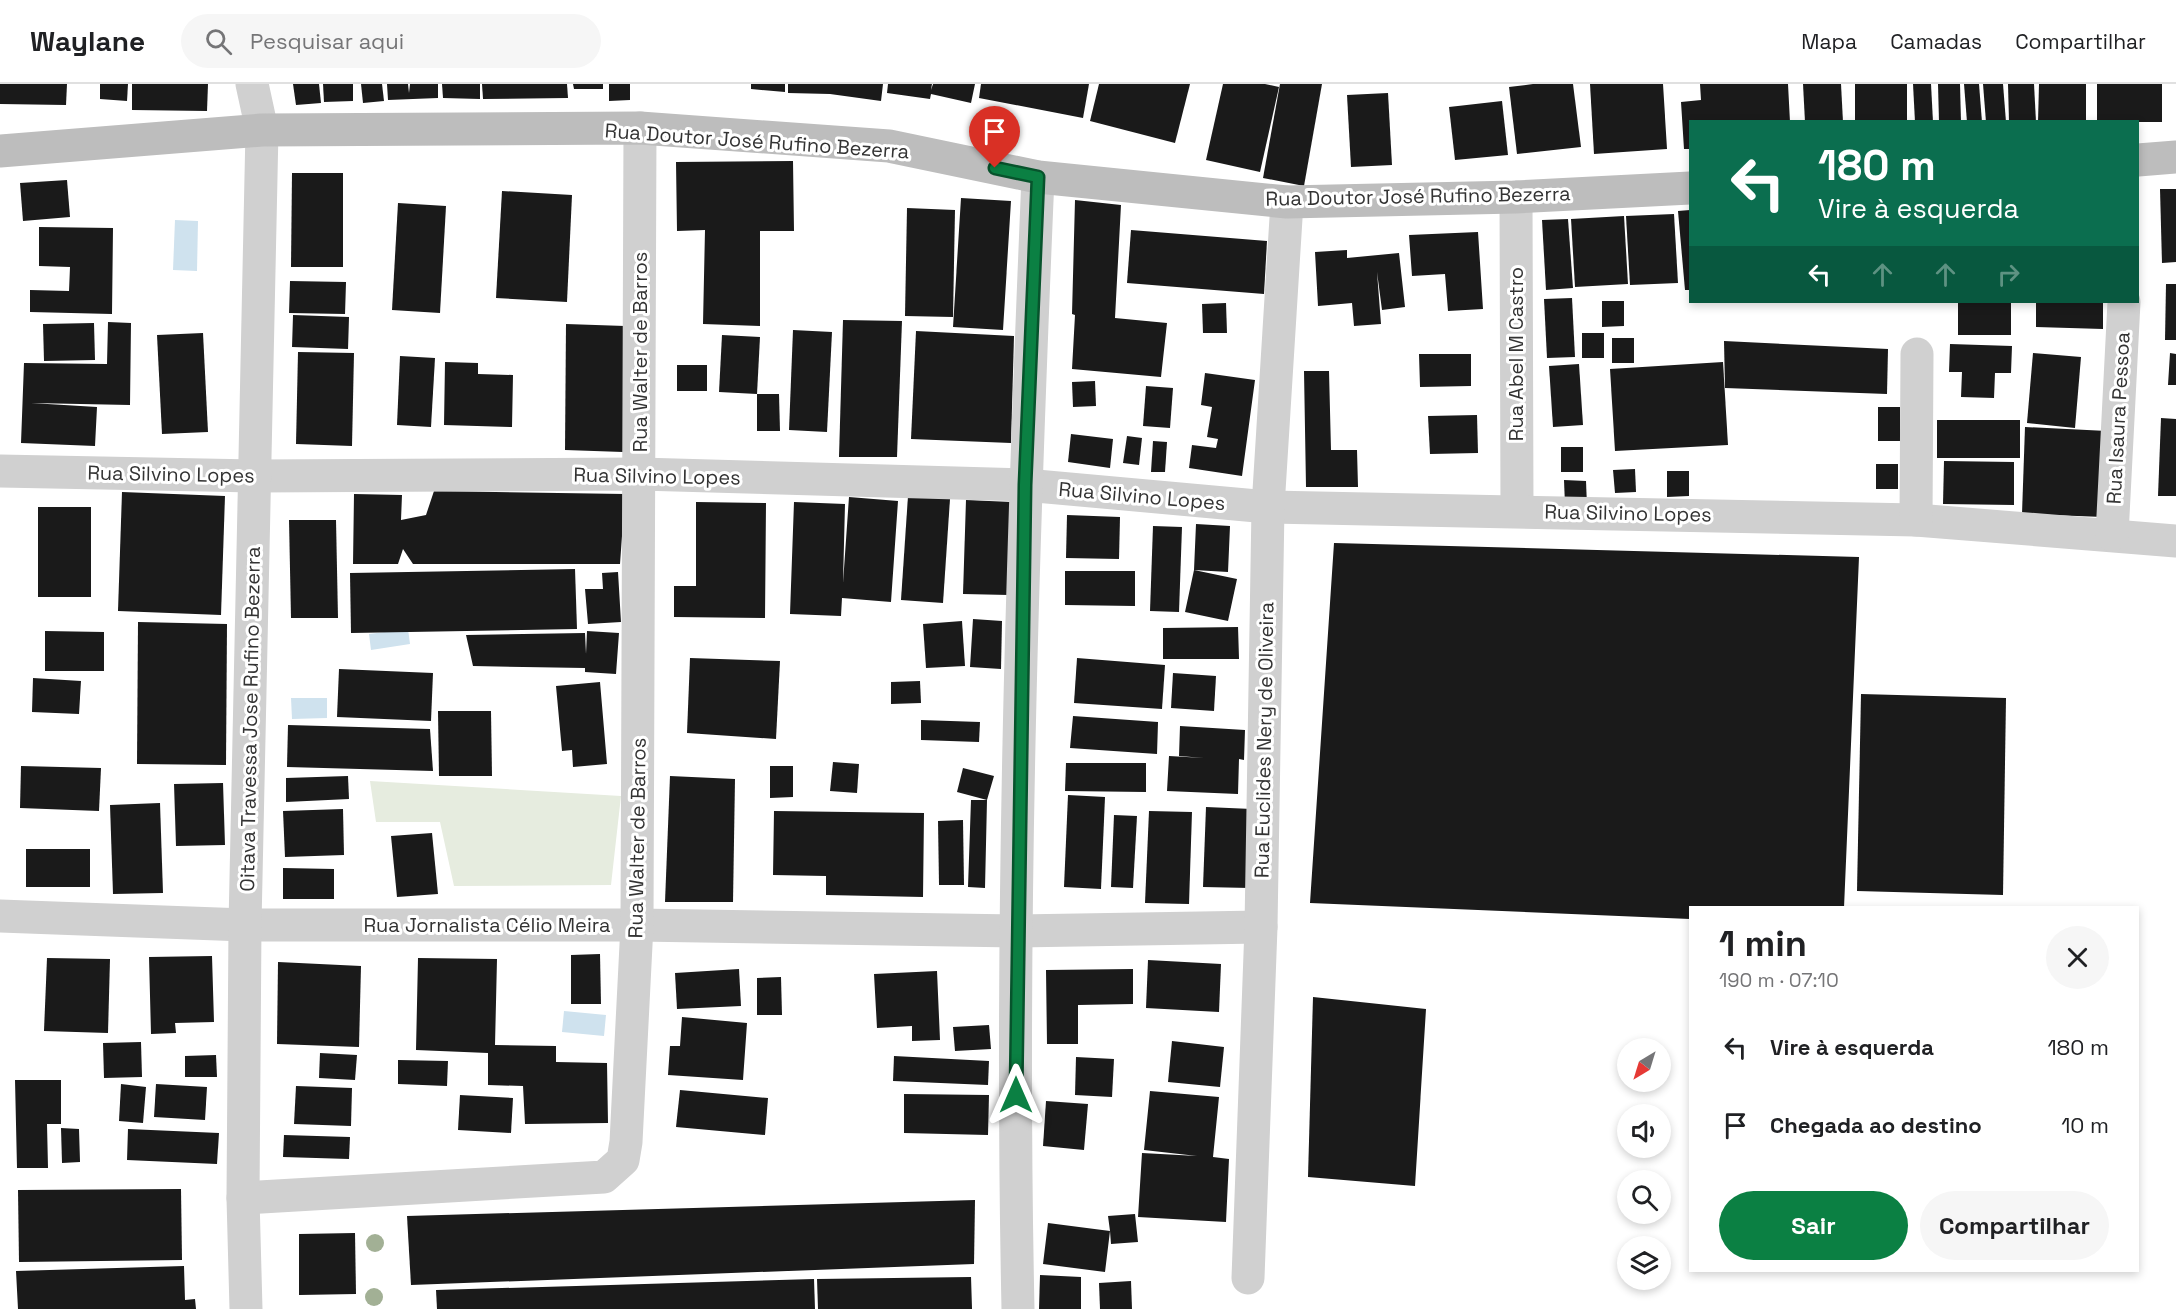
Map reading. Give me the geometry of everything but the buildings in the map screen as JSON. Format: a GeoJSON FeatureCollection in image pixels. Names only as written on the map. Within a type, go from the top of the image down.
{"type":"FeatureCollection","features":[{"type":"Feature","properties":{"kind":"main road","name":"Rua Doutor José Rufino Bezerra"},"geometry":{"type":"LineString","coordinates":[[0,151],[262,130],[640,128],[889,146],[1038,177],[1287,202],[1516,197],[1689,188]]}},
{"type":"Feature","properties":{"kind":"main road"},"geometry":{"type":"LineString","coordinates":[[2139,160],[2176,157]]}},
{"type":"Feature","properties":{"kind":"street","name":"Oitava Travessa Jose Rufino Bezerra"},"geometry":{"type":"LineString","coordinates":[[246,1309],[243,1198],[245,925],[262,130],[252,84]]}},
{"type":"Feature","properties":{"kind":"street","name":"Rua Walter de Barros"},"geometry":{"type":"LineString","coordinates":[[243,1198],[604,1177],[622,1160],[626,1142],[637,926],[640,128]]}},
{"type":"Feature","properties":{"kind":"street"},"geometry":{"type":"LineString","coordinates":[[1018,1309],[1015,1189],[1017,931],[1025,485],[1038,177]]}},
{"type":"Feature","properties":{"kind":"street","name":"Rua Abel M Castro"},"geometry":{"type":"LineString","coordinates":[[1516,197],[1517,511]]}},
{"type":"Feature","properties":{"kind":"street","name":"Rua Euclides Nery de Oliveira"},"geometry":{"type":"LineString","coordinates":[[1248,1278],[1261,927],[1268,507],[1287,202]]}},
{"type":"Feature","properties":{"kind":"street","name":"Rua Isaura Pessoa"},"geometry":{"type":"LineString","coordinates":[[2112,535],[2124,303]]}},
{"type":"Feature","properties":{"kind":"street"},"geometry":{"type":"LineString","coordinates":[[1916,520],[1917,354]]}},
{"type":"Feature","properties":{"kind":"street","name":"Rua Silvino Lopes"},"geometry":{"type":"LineString","coordinates":[[0,471],[255,476],[640,474],[1025,485],[1268,507],[1916,520],[2176,541]]}},
{"type":"Feature","properties":{"kind":"street","name":"Rua Jornalista Célio Meira"},"geometry":{"type":"LineString","coordinates":[[0,916],[245,925],[637,926],[1017,931],[1261,927]]}},
{"type":"Feature","properties":{"kind":"shaded area"},"geometry":{"type":"Polygon","coordinates":[[[370,781],[621,796],[611,885],[454,886],[440,822],[376,822],[370,781]]]}},
{"type":"Feature","properties":{"kind":"water"},"geometry":{"type":"Polygon","coordinates":[[[175,220],[198,221],[197,271],[173,270],[175,220]]]}},
{"type":"Feature","properties":{"kind":"water"},"geometry":{"type":"Polygon","coordinates":[[[408,629],[410,644],[371,650],[369,634],[408,629]]]}},
{"type":"Feature","properties":{"kind":"water"},"geometry":{"type":"Polygon","coordinates":[[[291,698],[327,698],[327,718],[292,719],[291,698]]]}},
{"type":"Feature","properties":{"kind":"water"},"geometry":{"type":"Polygon","coordinates":[[[564,1011],[606,1015],[604,1036],[562,1032],[564,1011]]]}},
{"type":"Feature","properties":{"kind":"route"},"geometry":{"type":"LineString","coordinates":[[995,168],[1038,177],[1025,485],[1016,1095]]}}]}
